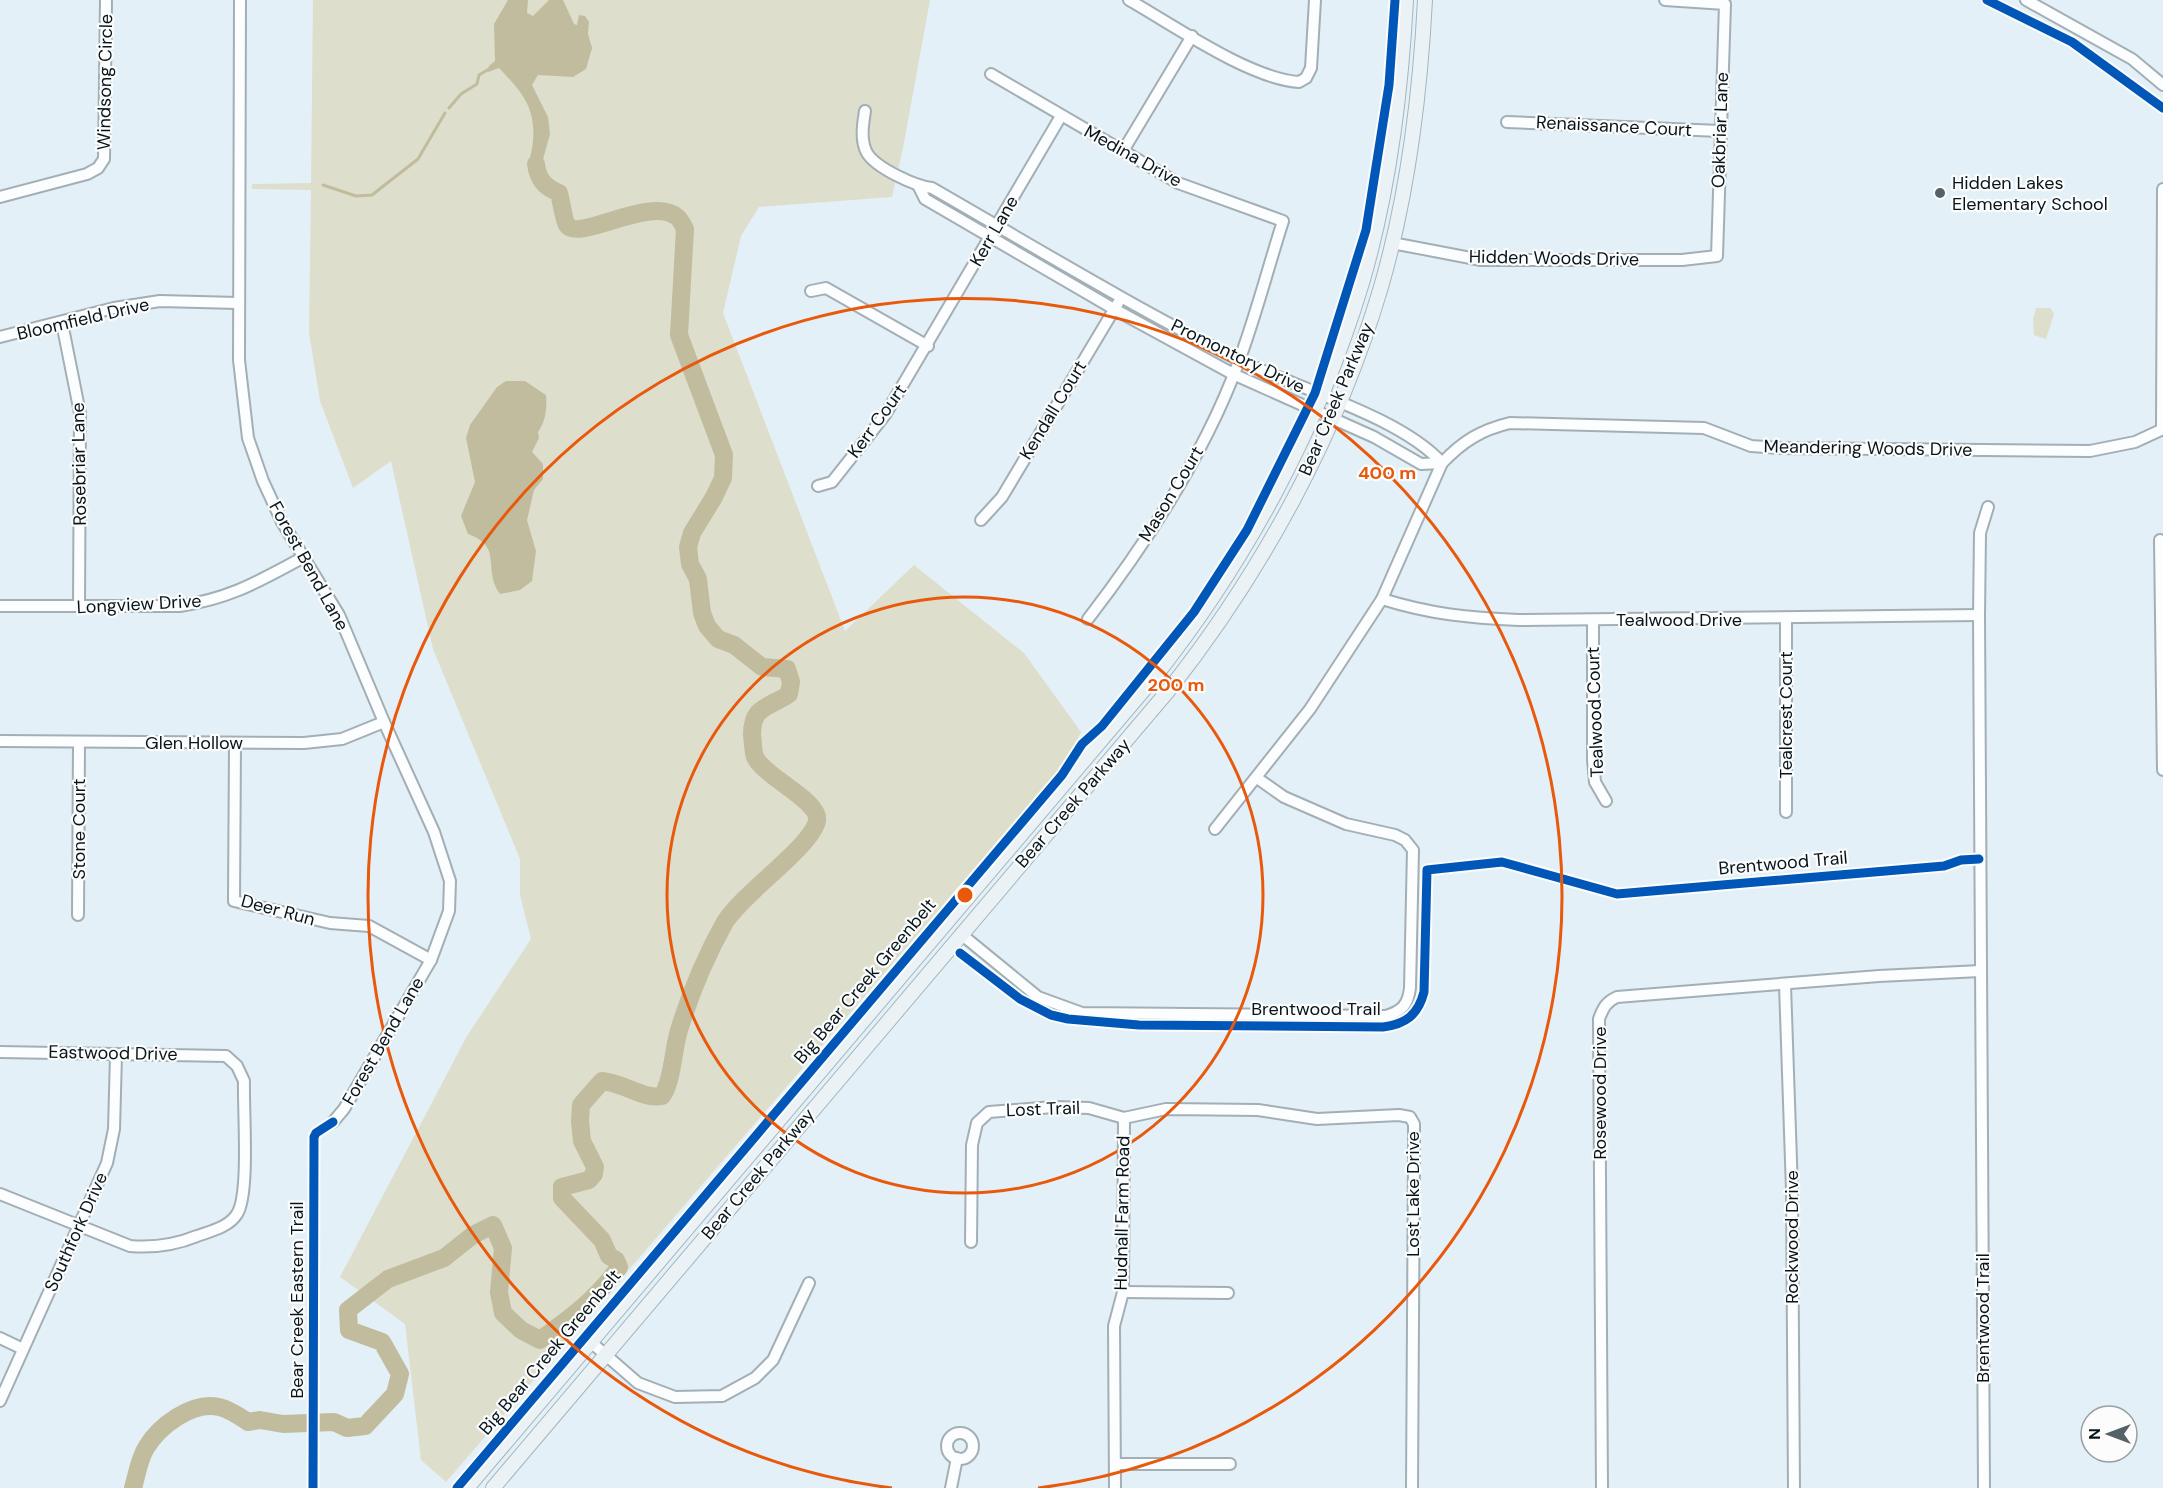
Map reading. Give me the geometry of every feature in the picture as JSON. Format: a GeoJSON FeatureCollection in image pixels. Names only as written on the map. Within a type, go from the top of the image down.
{"type":"FeatureCollection","features":[{"type":"Feature","properties":{"kind":"main road","name":"Bear Creek Parkway"},"geometry":{"type":"LineString","coordinates":[[467,1488],[592,1343],[1183,641],[1249,540],[1314,411],[1359,291],[1383,195],[1399,96],[1406,0]]}},
{"type":"Feature","properties":{"kind":"main road","name":"Bear Creek Parkway"},"geometry":{"type":"LineString","coordinates":[[493,1488],[1168,691],[1221,622],[1275,532],[1338,403],[1368,328],[1392,243],[1418,98],[1425,0]]}},
{"type":"Feature","properties":{"kind":"main road"},"geometry":{"type":"LineString","coordinates":[[499,1451],[513,1464]]}},
{"type":"Feature","properties":{"kind":"street","name":"Windsong Circle"},"geometry":{"type":"LineString","coordinates":[[0,197],[87,174],[98,168],[104,159],[106,0]]}},
{"type":"Feature","properties":{"kind":"street","name":"Forest Bend Lane"},"geometry":{"type":"LineString","coordinates":[[240,0],[238,303],[241,389],[248,438],[272,501],[339,615],[434,832],[448,874],[449,911],[431,960],[344,1109],[333,1122]]}},
{"type":"Feature","properties":{"kind":"street"},"geometry":{"type":"LineString","coordinates":[[1130,0],[1251,67],[1286,80],[1302,81],[1311,68],[1315,0]]}},
{"type":"Feature","properties":{"kind":"street","name":"Oakbriar Lane"},"geometry":{"type":"LineString","coordinates":[[1665,0],[1725,4],[1717,256]]}},
{"type":"Feature","properties":{"kind":"street"},"geometry":{"type":"LineString","coordinates":[[2026,0],[2132,59],[2163,86]]}},
{"type":"Feature","properties":{"kind":"street"},"geometry":{"type":"LineString","coordinates":[[1124,151],[1192,36]]}},
{"type":"Feature","properties":{"kind":"street","name":"Medina Drive"},"geometry":{"type":"LineString","coordinates":[[991,74],[1148,167],[1188,187],[1283,221]]}},
{"type":"Feature","properties":{"kind":"street","name":"Promontory Drive"},"geometry":{"type":"LineString","coordinates":[[865,111],[862,132],[867,153],[878,164],[919,187],[932,188],[1121,297],[1239,361],[1381,422],[1430,450],[1442,463]]}},
{"type":"Feature","properties":{"kind":"street","name":"Kerr Lane"},"geometry":{"type":"LineString","coordinates":[[928,346],[1061,116]]}},
{"type":"Feature","properties":{"kind":"street","name":"Renaissance Court"},"geometry":{"type":"LineString","coordinates":[[1508,122],[1720,131]]}},
{"type":"Feature","properties":{"kind":"street","name":"Promontory Drive"},"geometry":{"type":"LineString","coordinates":[[919,187],[925,199],[1114,309],[1233,374],[1374,437],[1421,464],[1442,463]]}},
{"type":"Feature","properties":{"kind":"street"},"geometry":{"type":"LineString","coordinates":[[2163,189],[2163,429]]}},
{"type":"Feature","properties":{"kind":"street","name":"Mason Court"},"geometry":{"type":"LineString","coordinates":[[1088,619],[1116,582],[1164,509],[1211,424],[1239,361],[1283,221]]}},
{"type":"Feature","properties":{"kind":"street","name":"Hidden Woods Drive"},"geometry":{"type":"LineString","coordinates":[[1392,243],[1481,260],[1682,260],[1717,256]]}},
{"type":"Feature","properties":{"kind":"street"},"geometry":{"type":"LineString","coordinates":[[812,291],[826,288],[928,346]]}},
{"type":"Feature","properties":{"kind":"street","name":"Kendall Court"},"geometry":{"type":"LineString","coordinates":[[981,520],[1002,497],[1121,297]]}},
{"type":"Feature","properties":{"kind":"street","name":"Bloomfield Drive"},"geometry":{"type":"LineString","coordinates":[[0,337],[114,308],[160,301],[238,303]]}},
{"type":"Feature","properties":{"kind":"street","name":"Rosebriar Lane"},"geometry":{"type":"LineString","coordinates":[[62,323],[80,413],[79,607]]}},
{"type":"Feature","properties":{"kind":"street","name":"Kerr Court"},"geometry":{"type":"LineString","coordinates":[[818,486],[832,482],[885,415],[928,346]]}},
{"type":"Feature","properties":{"kind":"street"},"geometry":{"type":"LineString","coordinates":[[1274,393],[1280,377]]}},
{"type":"Feature","properties":{"kind":"street"},"geometry":{"type":"LineString","coordinates":[[1374,437],[1381,422]]}},
{"type":"Feature","properties":{"kind":"street","name":"Meandering Woods Drive"},"geometry":{"type":"LineString","coordinates":[[1215,829],[1310,709],[1382,599],[1442,463],[1459,445],[1485,429],[1510,423],[1704,428],[1750,446],[1781,448],[2090,451],[2135,441],[2163,429]]}},
{"type":"Feature","properties":{"kind":"street","name":"Brentwood Trail"},"geometry":{"type":"LineString","coordinates":[[1984,1488],[1978,615],[1980,533],[1988,507]]}},
{"type":"Feature","properties":{"kind":"street"},"geometry":{"type":"LineString","coordinates":[[2160,540],[2163,770]]}},
{"type":"Feature","properties":{"kind":"street","name":"Longview Drive"},"geometry":{"type":"LineString","coordinates":[[0,606],[180,606],[205,602],[240,591],[304,557]]}},
{"type":"Feature","properties":{"kind":"street","name":"Tealwood Drive"},"geometry":{"type":"LineString","coordinates":[[1382,599],[1420,611],[1460,618],[1593,621],[1978,615]]}},
{"type":"Feature","properties":{"kind":"street","name":"Tealcrest Court"},"geometry":{"type":"LineString","coordinates":[[1786,619],[1786,812]]}},
{"type":"Feature","properties":{"kind":"street","name":"Tealwood Court"},"geometry":{"type":"LineString","coordinates":[[1593,621],[1593,760],[1596,782],[1606,801]]}},
{"type":"Feature","properties":{"kind":"street","name":"Glen Hollow"},"geometry":{"type":"LineString","coordinates":[[0,741],[235,744],[329,741],[354,735],[384,722]]}},
{"type":"Feature","properties":{"kind":"street","name":"Stone Court"},"geometry":{"type":"LineString","coordinates":[[78,915],[79,743]]}},
{"type":"Feature","properties":{"kind":"street","name":"Deer Run"},"geometry":{"type":"LineString","coordinates":[[235,744],[234,901],[330,923],[369,926],[431,960]]}},
{"type":"Feature","properties":{"kind":"street"},"geometry":{"type":"LineString","coordinates":[[961,934],[1038,997],[1082,1013],[1386,1016],[1398,1012],[1405,1006],[1410,988],[1413,850],[1405,840],[1395,835],[1346,824],[1284,797],[1257,778]]}},
{"type":"Feature","properties":{"kind":"street","name":"Rosewood Drive"},"geometry":{"type":"LineString","coordinates":[[1602,1488],[1599,1019],[1603,1008],[1617,997],[1879,976],[1980,972]]}},
{"type":"Feature","properties":{"kind":"street","name":"Rockwood Drive"},"geometry":{"type":"LineString","coordinates":[[1785,985],[1792,1190],[1794,1488]]}},
{"type":"Feature","properties":{"kind":"street","name":"Eastwood Drive"},"geometry":{"type":"LineString","coordinates":[[0,1052],[226,1056],[237,1065],[244,1081],[244,1196],[240,1209],[228,1223],[184,1241],[153,1247],[130,1246],[80,1227]]}},
{"type":"Feature","properties":{"kind":"street","name":"Southfork Drive"},"geometry":{"type":"LineString","coordinates":[[0,1401],[80,1227],[112,1147],[116,1055]]}},
{"type":"Feature","properties":{"kind":"street","name":"Lost Trail"},"geometry":{"type":"LineString","coordinates":[[971,1242],[972,1145],[977,1123],[989,1112],[1013,1108],[1089,1108],[1124,1118]]}},
{"type":"Feature","properties":{"kind":"street","name":"Lost Lake Drive"},"geometry":{"type":"LineString","coordinates":[[1124,1118],[1166,1108],[1258,1110],[1317,1119],[1399,1116],[1413,1121],[1412,1488]]}},
{"type":"Feature","properties":{"kind":"street","name":"Hudnall Farm Road"},"geometry":{"type":"LineString","coordinates":[[1115,1488],[1114,1326],[1123,1292],[1124,1118]]}},
{"type":"Feature","properties":{"kind":"street"},"geometry":{"type":"LineString","coordinates":[[0,1194],[80,1227]]}},
{"type":"Feature","properties":{"kind":"street"},"geometry":{"type":"LineString","coordinates":[[592,1343],[638,1383],[675,1396],[722,1396],[755,1378],[773,1360],[809,1283]]}},
{"type":"Feature","properties":{"kind":"street"},"geometry":{"type":"LineString","coordinates":[[1123,1292],[1228,1293]]}},
{"type":"Feature","properties":{"kind":"street"},"geometry":{"type":"LineString","coordinates":[[0,1338],[23,1349]]}},
{"type":"Feature","properties":{"kind":"street"},"geometry":{"type":"LineString","coordinates":[[951,1488],[957,1458]]}},
{"type":"Feature","properties":{"kind":"street"},"geometry":{"type":"LineString","coordinates":[[1115,1464],[1230,1464]]}},
{"type":"Feature","properties":{"kind":"green space"},"geometry":{"type":"Polygon","coordinates":[[[313,0],[930,0],[892,197],[759,207],[741,236],[723,313],[845,631],[914,565],[1024,653],[1081,732],[1068,760],[446,1482],[421,1460],[405,1324],[340,1277],[467,1036],[531,939],[520,895],[520,859],[433,649],[391,461],[353,488],[320,401],[309,333],[311,190],[252,189],[252,184],[311,183],[313,0]]]}},
{"type":"Feature","properties":{"kind":"green space"},"geometry":{"type":"Polygon","coordinates":[[[2036,308],[2050,308],[2054,314],[2046,339],[2034,335],[2033,319],[2036,308]]]}},
{"type":"Feature","properties":{"kind":"shaded area"},"geometry":{"type":"Polygon","coordinates":[[[508,0],[528,0],[527,13],[533,16],[549,0],[563,0],[574,24],[577,25],[579,15],[585,16],[589,22],[588,34],[592,48],[586,69],[573,77],[538,75],[532,85],[548,117],[550,134],[542,163],[546,177],[544,185],[536,186],[530,173],[533,129],[532,118],[525,100],[499,68],[488,72],[489,66],[495,61],[494,24],[508,0]]]}},
{"type":"Feature","properties":{"kind":"shaded area"},"geometry":{"type":"Polygon","coordinates":[[[506,381],[525,381],[546,395],[546,405],[544,419],[538,432],[539,438],[532,452],[543,464],[543,479],[534,490],[527,520],[536,551],[532,581],[520,590],[500,594],[492,575],[491,559],[486,545],[468,534],[461,516],[475,482],[466,438],[470,425],[497,387],[506,381]]]}},
{"type":"Feature","properties":{"kind":"waterway"},"geometry":{"type":"LineString","coordinates":[[449,108],[461,94],[477,84],[479,75],[489,69]]}},
{"type":"Feature","properties":{"kind":"waterway"},"geometry":{"type":"LineString","coordinates":[[323,185],[356,196],[372,195],[418,159],[445,113]]}},
{"type":"Feature","properties":{"kind":"waterway"},"geometry":{"type":"LineString","coordinates":[[133,1488],[146,1448],[159,1431],[177,1417],[198,1408],[209,1406],[223,1408],[248,1422],[260,1420],[283,1424],[334,1422],[347,1428],[365,1426],[395,1394],[400,1374],[382,1342],[349,1330],[348,1310],[388,1279],[444,1258],[473,1235],[493,1225],[503,1248],[499,1292],[503,1313],[521,1330],[540,1340],[592,1298],[619,1267],[616,1260],[609,1256],[602,1240],[562,1198],[562,1187],[589,1180],[594,1174],[595,1167],[582,1141],[581,1105],[602,1081],[641,1094],[662,1096],[671,1073],[678,1035],[689,1000],[725,922],[734,910],[803,844],[817,821],[816,813],[810,805],[760,765],[754,752],[753,723],[758,713],[789,694],[791,682],[787,669],[762,667],[734,645],[718,639],[707,626],[702,613],[698,579],[690,564],[688,547],[692,533],[723,478],[724,455],[679,335],[685,229],[677,217],[665,212],[651,211],[574,229],[566,223],[559,193],[543,182],[536,164]]}},
{"type":"Feature","properties":{"kind":"cycle path","name":"Big Bear Creek Greenbelt"},"geometry":{"type":"LineString","coordinates":[[457,1488],[1062,775],[1082,744],[1102,726],[1194,612],[1247,530],[1315,393],[1366,230],[1389,85],[1395,0]]}},
{"type":"Feature","properties":{"kind":"cycle path"},"geometry":{"type":"LineString","coordinates":[[1987,0],[2072,42],[2163,108]]}},
{"type":"Feature","properties":{"kind":"cycle path"},"geometry":{"type":"LineString","coordinates":[[960,953],[1020,999],[1051,1015],[1068,1019],[1139,1025],[1383,1027],[1398,1024],[1410,1017],[1418,1007],[1424,992],[1427,870],[1502,862],[1617,894],[1944,866],[1961,860],[1979,859]]}},
{"type":"Feature","properties":{"kind":"cycle path","name":"Bear Creek Eastern Trail"},"geometry":{"type":"LineString","coordinates":[[313,1488],[314,1137],[316,1133],[333,1122]]}},
{"type":"Feature","properties":{"kind":"place","name":"Hidden Lakes Elementary School"},"geometry":{"type":"Point","coordinates":[1940,193]}}]}
